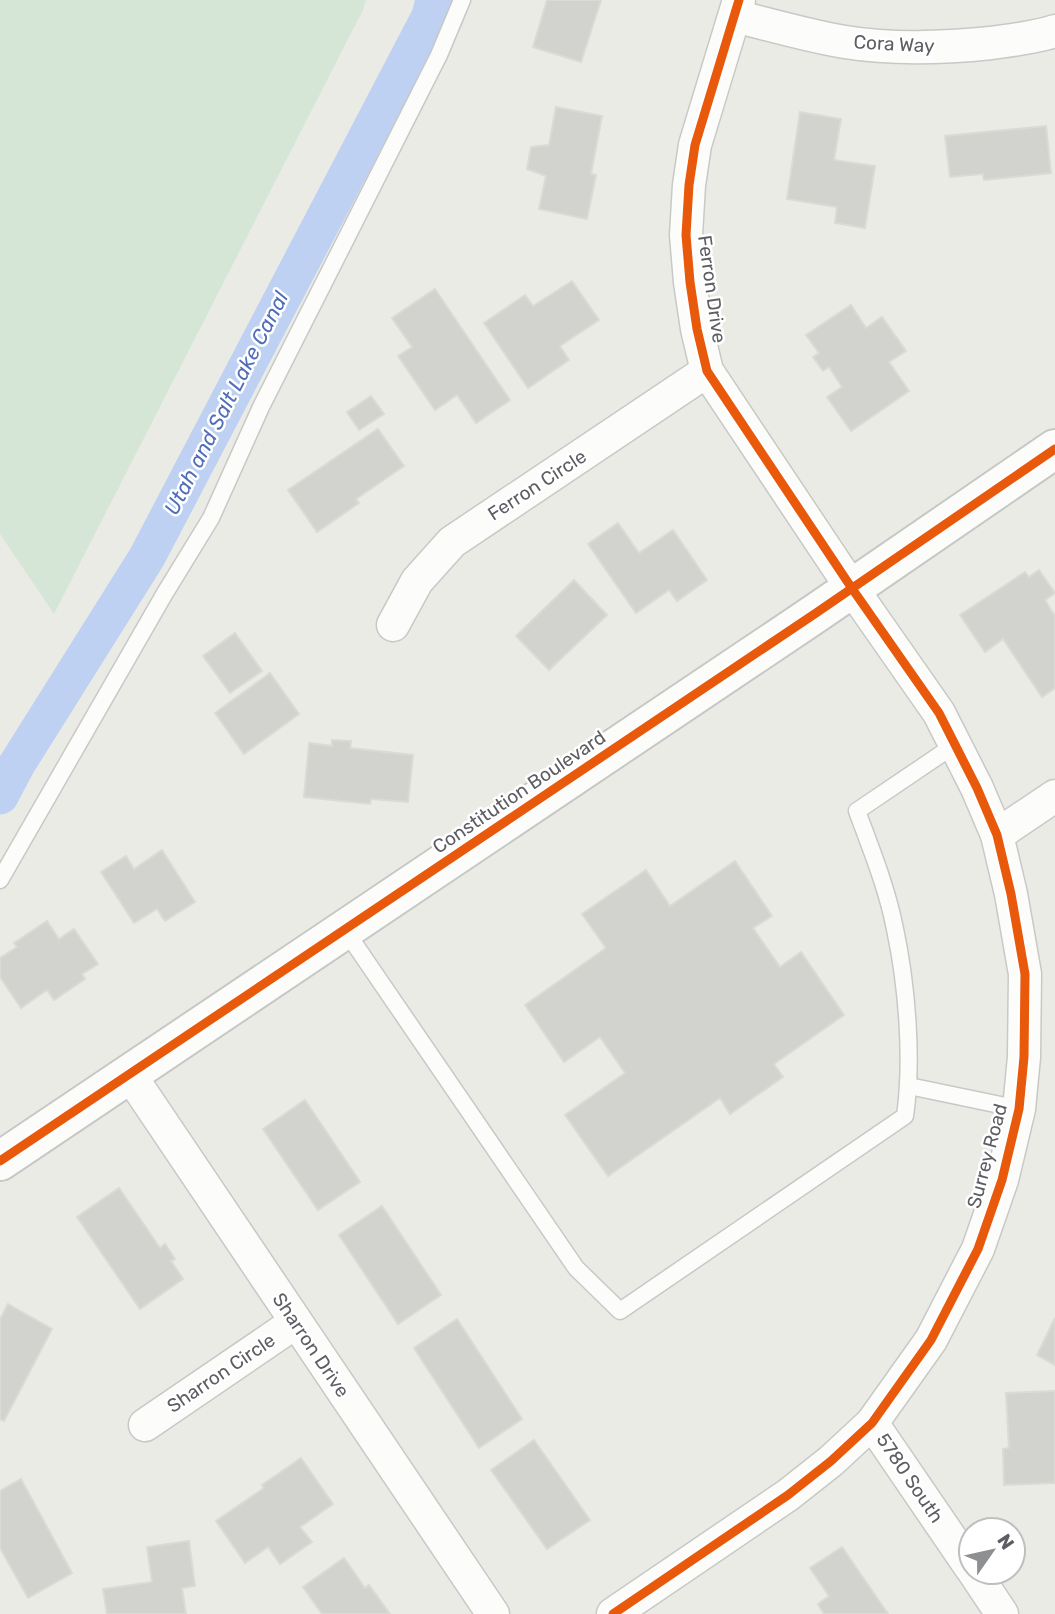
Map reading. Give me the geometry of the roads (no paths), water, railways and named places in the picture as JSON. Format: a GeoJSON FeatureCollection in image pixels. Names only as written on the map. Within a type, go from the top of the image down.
{"type":"FeatureCollection","features":[{"type":"Feature","properties":{"kind":"main road","name":"Constitution Boulevard"},"geometry":{"type":"LineString","coordinates":[[0,1161],[1055,450]]}},
{"type":"Feature","properties":{"kind":"street","name":"Cora Way"},"geometry":{"type":"LineString","coordinates":[[737,8],[846,42],[903,47],[939,48],[1012,41],[1055,31]]}},
{"type":"Feature","properties":{"kind":"street","name":"Ferron Drive"},"geometry":{"type":"LineString","coordinates":[[737,8],[695,145],[689,185],[686,234],[697,329],[707,372],[852,587]]}},
{"type":"Feature","properties":{"kind":"street","name":"Ferron Circle"},"geometry":{"type":"LineString","coordinates":[[393,625],[417,581],[452,542],[707,372]]}},
{"type":"Feature","properties":{"kind":"street","name":"Surrey Road"},"geometry":{"type":"LineString","coordinates":[[613,1614],[788,1495],[831,1461],[872,1423],[931,1340],[978,1249],[1002,1180],[1019,1109],[1024,1057],[1025,974],[1012,894],[997,835],[977,788],[939,713],[852,587]]}},
{"type":"Feature","properties":{"kind":"street"},"geometry":{"type":"LineString","coordinates":[[997,835],[1055,796]]}},
{"type":"Feature","properties":{"kind":"street","name":"Sharron Drive"},"geometry":{"type":"LineString","coordinates":[[130,1075],[493,1614]]}},
{"type":"Feature","properties":{"kind":"street","name":"Sharron Circle"},"geometry":{"type":"LineString","coordinates":[[145,1425],[296,1322]]}},
{"type":"Feature","properties":{"kind":"street","name":"5780 South"},"geometry":{"type":"LineString","coordinates":[[872,1423],[957,1548]]}},
{"type":"Feature","properties":{"kind":"street","name":"5780 South"},"geometry":{"type":"LineString","coordinates":[[983,1586],[1002,1614]]}},
{"type":"Feature","properties":{"kind":"lane"},"geometry":{"type":"LineString","coordinates":[[0,880],[211,518],[267,395],[439,55],[462,0]]}},
{"type":"Feature","properties":{"kind":"lane"},"geometry":{"type":"LineString","coordinates":[[345,930],[576,1268],[620,1311],[905,1116],[909,1086],[905,989],[895,928],[878,868],[857,811],[956,744]]}},
{"type":"Feature","properties":{"kind":"lane"},"geometry":{"type":"LineString","coordinates":[[909,1086],[1019,1109]]}},
{"type":"Feature","properties":{"kind":"waterway","name":"Utah and Salt Lake Canal"},"geometry":{"type":"LineString","coordinates":[[0,796],[17,764],[147,557],[430,16],[434,0]]}}]}
